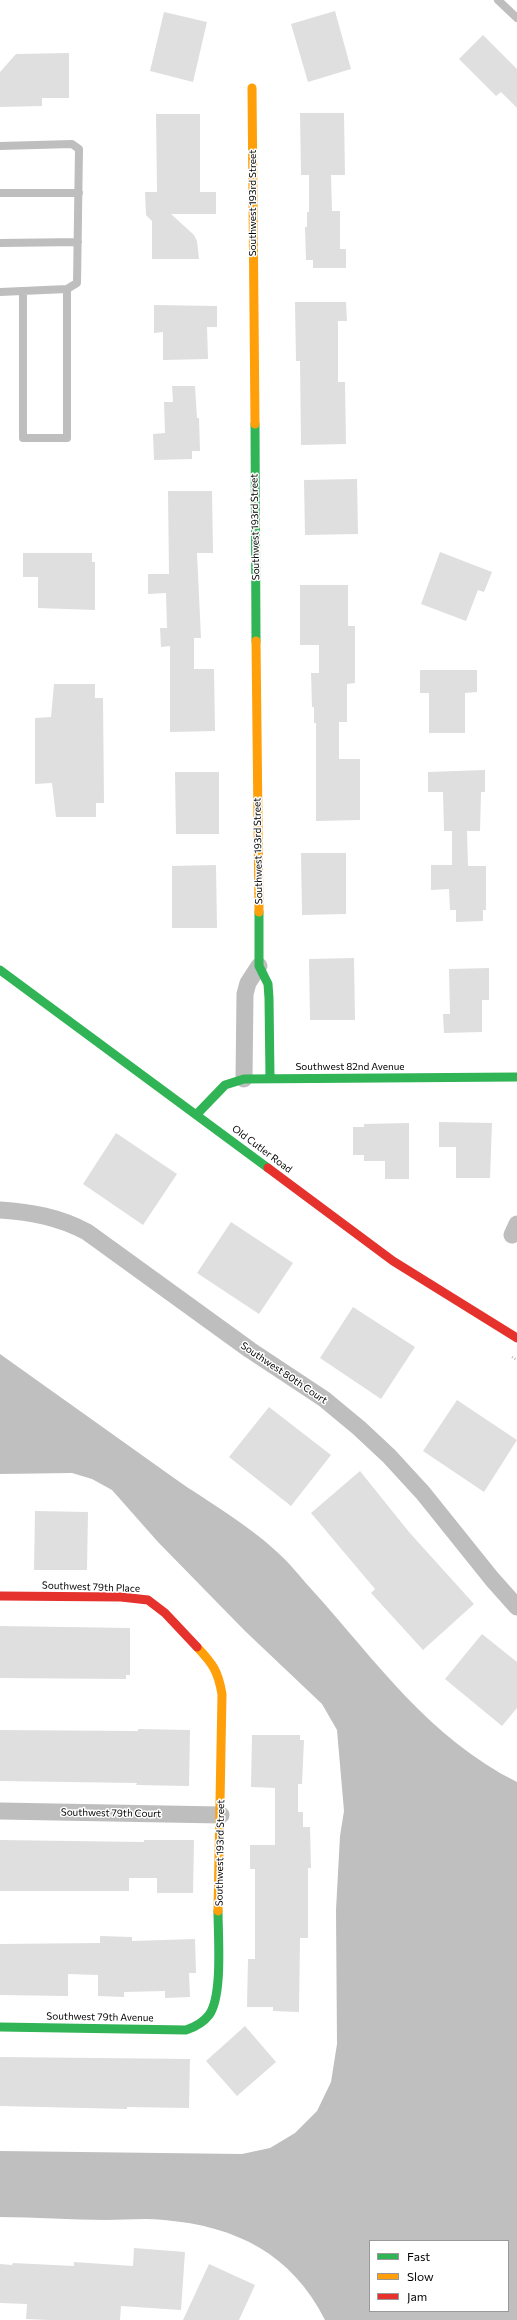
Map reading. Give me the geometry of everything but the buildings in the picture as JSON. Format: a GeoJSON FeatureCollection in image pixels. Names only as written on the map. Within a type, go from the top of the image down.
{"type":"FeatureCollection","features":[{"type":"Feature","properties":{"kind":"street","name":"Southwest 193rd Street"},"geometry":{"type":"LineString","coordinates":[[252,88],[260,966],[268,984],[270,1012],[270,1078]]}},
{"type":"Feature","properties":{"kind":"street"},"geometry":{"type":"LineString","coordinates":[[244,1079],[243,1013],[248,983],[260,966]]}},
{"type":"Feature","properties":{"kind":"street","name":"Old Cutler Road"},"geometry":{"type":"LineString","coordinates":[[0,970],[393,1260],[517,1338]]}},
{"type":"Feature","properties":{"kind":"street"},"geometry":{"type":"LineString","coordinates":[[243,1013],[270,1012]]}},
{"type":"Feature","properties":{"kind":"street","name":"Southwest 82nd Avenue"},"geometry":{"type":"LineString","coordinates":[[197,1114],[225,1085],[244,1079],[517,1078]]}},
{"type":"Feature","properties":{"kind":"street","name":"Southwest 80th Court"},"geometry":{"type":"LineString","coordinates":[[0,1210],[51,1217],[87,1232],[250,1350],[324,1399],[363,1431],[394,1461],[517,1607]]}},
{"type":"Feature","properties":{"kind":"street","name":"Southwest 79th Place"},"geometry":{"type":"LineString","coordinates":[[0,1596],[128,1598],[148,1600],[157,1606],[174,1622],[209,1659],[219,1676]]}},
{"type":"Feature","properties":{"kind":"street","name":"Southwest 193rd Street"},"geometry":{"type":"LineString","coordinates":[[199,2024],[211,2013],[217,1990],[222,1815],[222,1694],[219,1676]]}},
{"type":"Feature","properties":{"kind":"street","name":"Southwest 79th Court"},"geometry":{"type":"LineString","coordinates":[[0,1811],[222,1815]]}},
{"type":"Feature","properties":{"kind":"street","name":"Southwest 79th Avenue"},"geometry":{"type":"LineString","coordinates":[[0,2027],[181,2030],[199,2024]]}},
{"type":"Feature","properties":{"kind":"lane"},"geometry":{"type":"LineString","coordinates":[[498,0],[517,18]]}},
{"type":"Feature","properties":{"kind":"lane"},"geometry":{"type":"LineString","coordinates":[[0,146],[72,144],[79,149],[77,283],[67,289],[0,292]]}},
{"type":"Feature","properties":{"kind":"lane"},"geometry":{"type":"LineString","coordinates":[[0,193],[79,193]]}},
{"type":"Feature","properties":{"kind":"lane"},"geometry":{"type":"LineString","coordinates":[[0,243],[78,242]]}},
{"type":"Feature","properties":{"kind":"lane"},"geometry":{"type":"LineString","coordinates":[[23,291],[23,438],[67,438],[67,289]]}},
{"type":"Feature","properties":{"kind":"shaded area"},"geometry":{"type":"Polygon","coordinates":[[[0,1354],[174,1478],[252,1531],[291,1566],[382,1671],[431,1721],[457,1744],[486,1764],[517,1782],[517,2320],[325,2320],[312,2297],[296,2277],[279,2261],[238,2237],[215,2229],[190,2223],[157,2219],[93,2220],[0,2217],[0,2151],[242,2154],[270,2148],[295,2133],[317,2111],[331,2082],[337,2044],[336,1910],[340,1836],[344,1811],[337,1730],[322,1704],[245,1631],[158,1542],[112,1490],[92,1479],[72,1473],[0,1474],[0,1354]]]}},
{"type":"Feature","properties":{"kind":"traffic: fast"},"geometry":{"type":"LineString","coordinates":[[255,424],[256,641]]}},
{"type":"Feature","properties":{"kind":"traffic: fast"},"geometry":{"type":"LineString","coordinates":[[259,912],[259,966],[268,984],[269,998],[270,1078]]}},
{"type":"Feature","properties":{"kind":"traffic: fast"},"geometry":{"type":"LineString","coordinates":[[0,970],[268,1168]]}},
{"type":"Feature","properties":{"kind":"traffic: fast"},"geometry":{"type":"LineString","coordinates":[[197,1114],[225,1085],[244,1079],[517,1077]]}},
{"type":"Feature","properties":{"kind":"traffic: fast"},"geometry":{"type":"LineString","coordinates":[[0,2027],[186,2030],[196,2026],[209,2015],[216,1994],[219,1965],[218,1911]]}},
{"type":"Feature","properties":{"kind":"traffic: slow"},"geometry":{"type":"LineString","coordinates":[[252,88],[255,424]]}},
{"type":"Feature","properties":{"kind":"traffic: slow"},"geometry":{"type":"LineString","coordinates":[[256,641],[259,912]]}},
{"type":"Feature","properties":{"kind":"traffic: slow"},"geometry":{"type":"LineString","coordinates":[[197,1647],[214,1668],[219,1679],[222,1694],[218,1911]]}},
{"type":"Feature","properties":{"kind":"traffic: jam"},"geometry":{"type":"LineString","coordinates":[[268,1168],[393,1261],[517,1338]]}},
{"type":"Feature","properties":{"kind":"traffic: jam"},"geometry":{"type":"LineString","coordinates":[[0,1596],[121,1597],[148,1600],[165,1613],[197,1647]]}}]}
